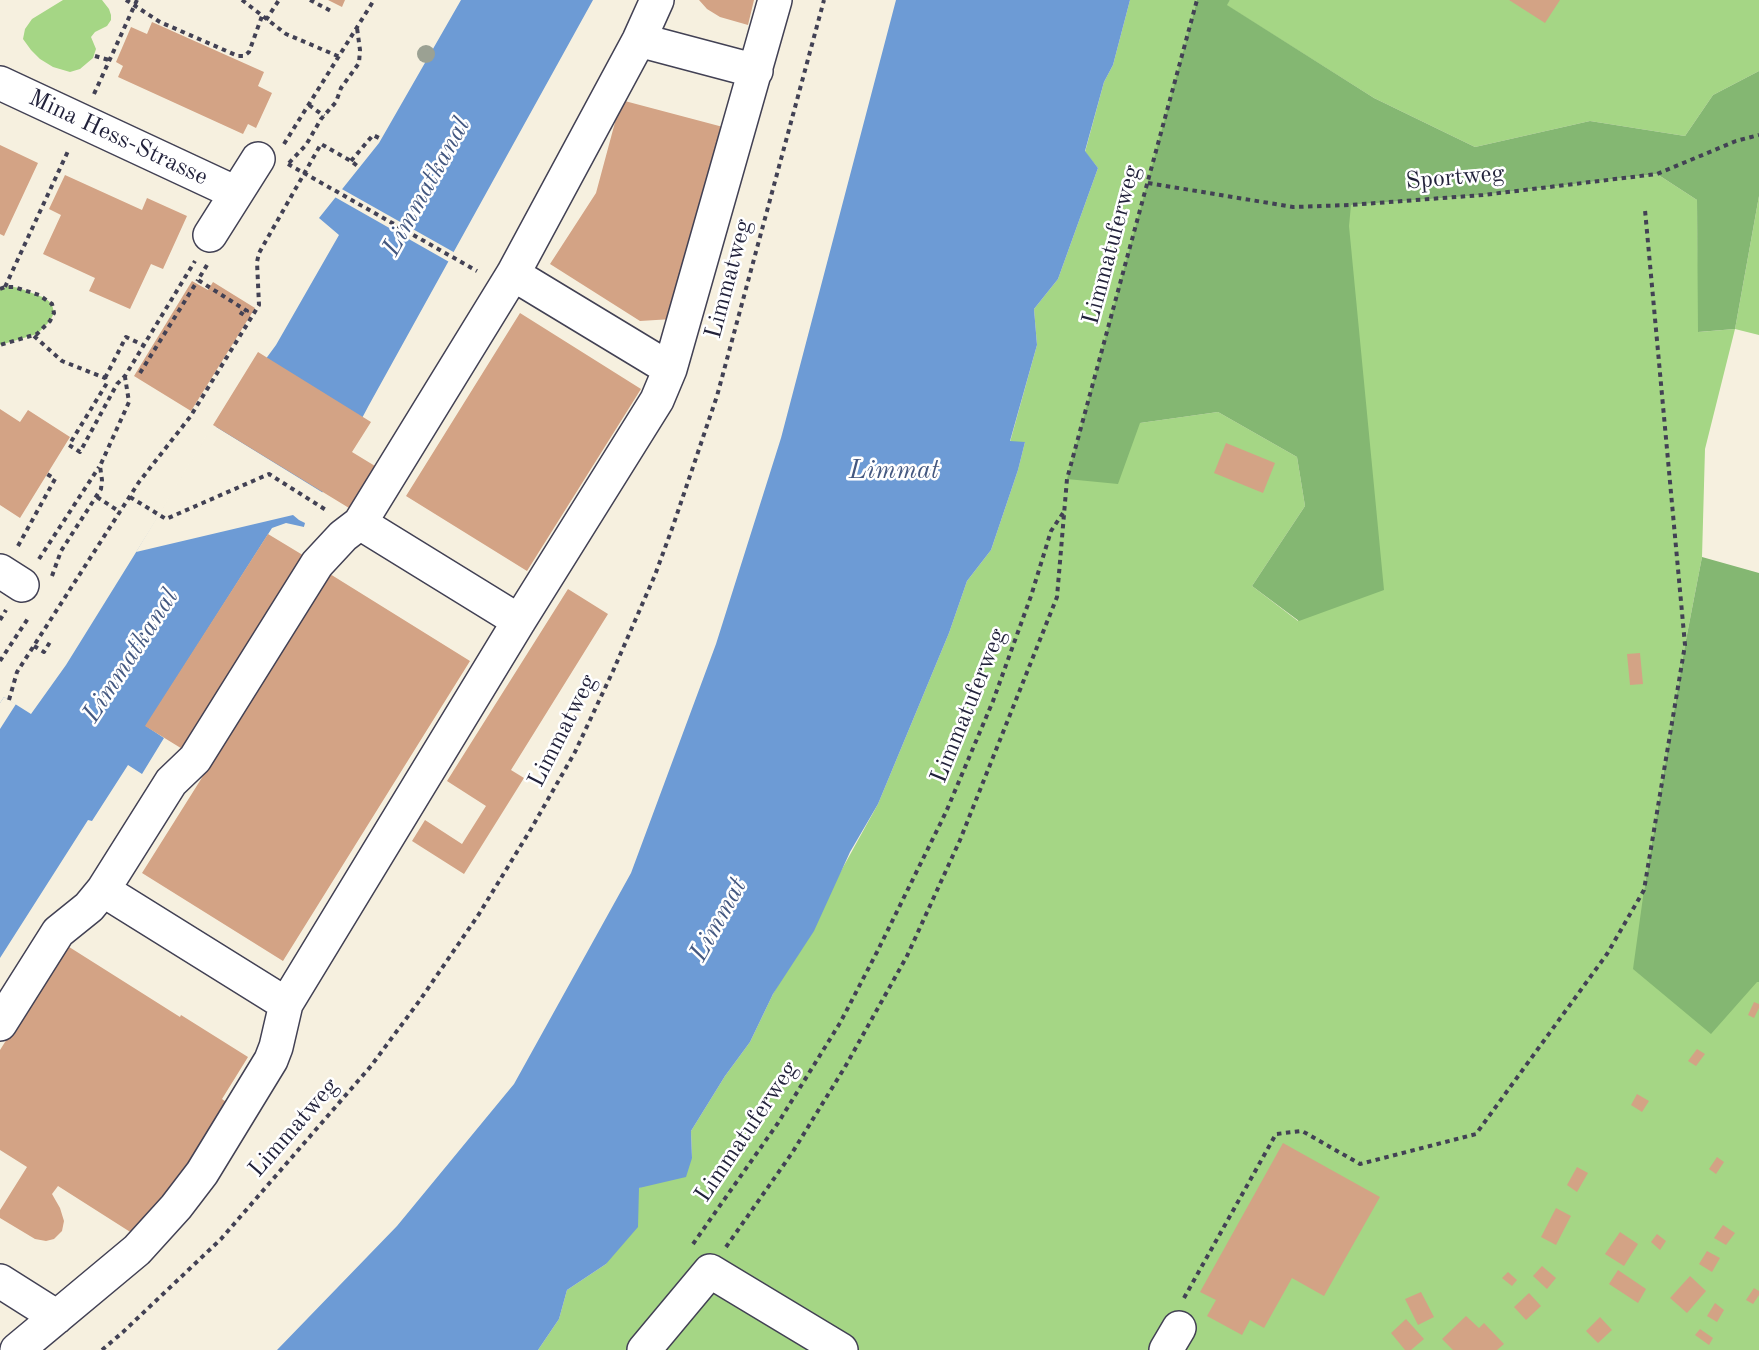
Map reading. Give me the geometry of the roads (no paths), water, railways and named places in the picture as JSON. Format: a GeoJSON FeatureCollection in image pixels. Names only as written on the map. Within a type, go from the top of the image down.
{"type":"FeatureCollection","features":[{"type":"Feature","properties":{"kind":"lane"},"geometry":{"type":"LineString","coordinates":[[16,1350],[145,1243],[202,1173],[271,1060],[286,1004],[519,621],[663,390],[775,0]]}},
{"type":"Feature","properties":{"kind":"lane"},"geometry":{"type":"LineString","coordinates":[[0,1024],[58,932],[89,907],[103,890],[171,782],[195,759],[317,564],[357,525],[513,274],[645,13],[756,71]]}},
{"type":"Feature","properties":{"kind":"lane","name":"Mina Hess-Strasse"},"geometry":{"type":"LineString","coordinates":[[0,82],[236,193]]}},
{"type":"Feature","properties":{"kind":"lane","name":"Mina Hess-Strasse"},"geometry":{"type":"LineString","coordinates":[[210,235],[236,193],[275,158]]}},
{"type":"Feature","properties":{"kind":"lane"},"geometry":{"type":"LineString","coordinates":[[513,274],[670,369]]}},
{"type":"Feature","properties":{"kind":"lane"},"geometry":{"type":"LineString","coordinates":[[357,525],[519,621]]}},
{"type":"Feature","properties":{"kind":"lane"},"geometry":{"type":"LineString","coordinates":[[103,890],[286,1004]]}},
{"type":"Feature","properties":{"kind":"lane"},"geometry":{"type":"LineString","coordinates":[[644,1350],[701,1258],[841,1350]]}},
{"type":"Feature","properties":{"kind":"lane"},"geometry":{"type":"LineString","coordinates":[[0,1281],[57,1317]]}},
{"type":"Feature","properties":{"kind":"water","name":"Limmatkanal"},"geometry":{"type":"Polygon","coordinates":[[[461,0],[593,0],[304,527],[286,523],[272,528],[146,726],[164,738],[142,774],[128,765],[92,821],[88,820],[0,958],[0,703],[4,697],[31,714],[66,665],[202,446],[276,345],[339,235],[319,218],[379,143],[461,0]]]}},
{"type":"Feature","properties":{"kind":"water","name":"Limmat"},"geometry":{"type":"Polygon","coordinates":[[[896,0],[1130,0],[1113,65],[1104,82],[1085,151],[1098,168],[1058,279],[1034,309],[1037,345],[1010,441],[1025,442],[1018,470],[991,550],[967,581],[949,633],[878,804],[850,852],[814,931],[773,994],[750,1042],[725,1076],[691,1131],[692,1158],[686,1177],[639,1188],[638,1227],[606,1264],[567,1290],[559,1319],[538,1350],[277,1350],[397,1226],[514,1084],[631,873],[716,644],[781,438],[896,0]]]}}]}
